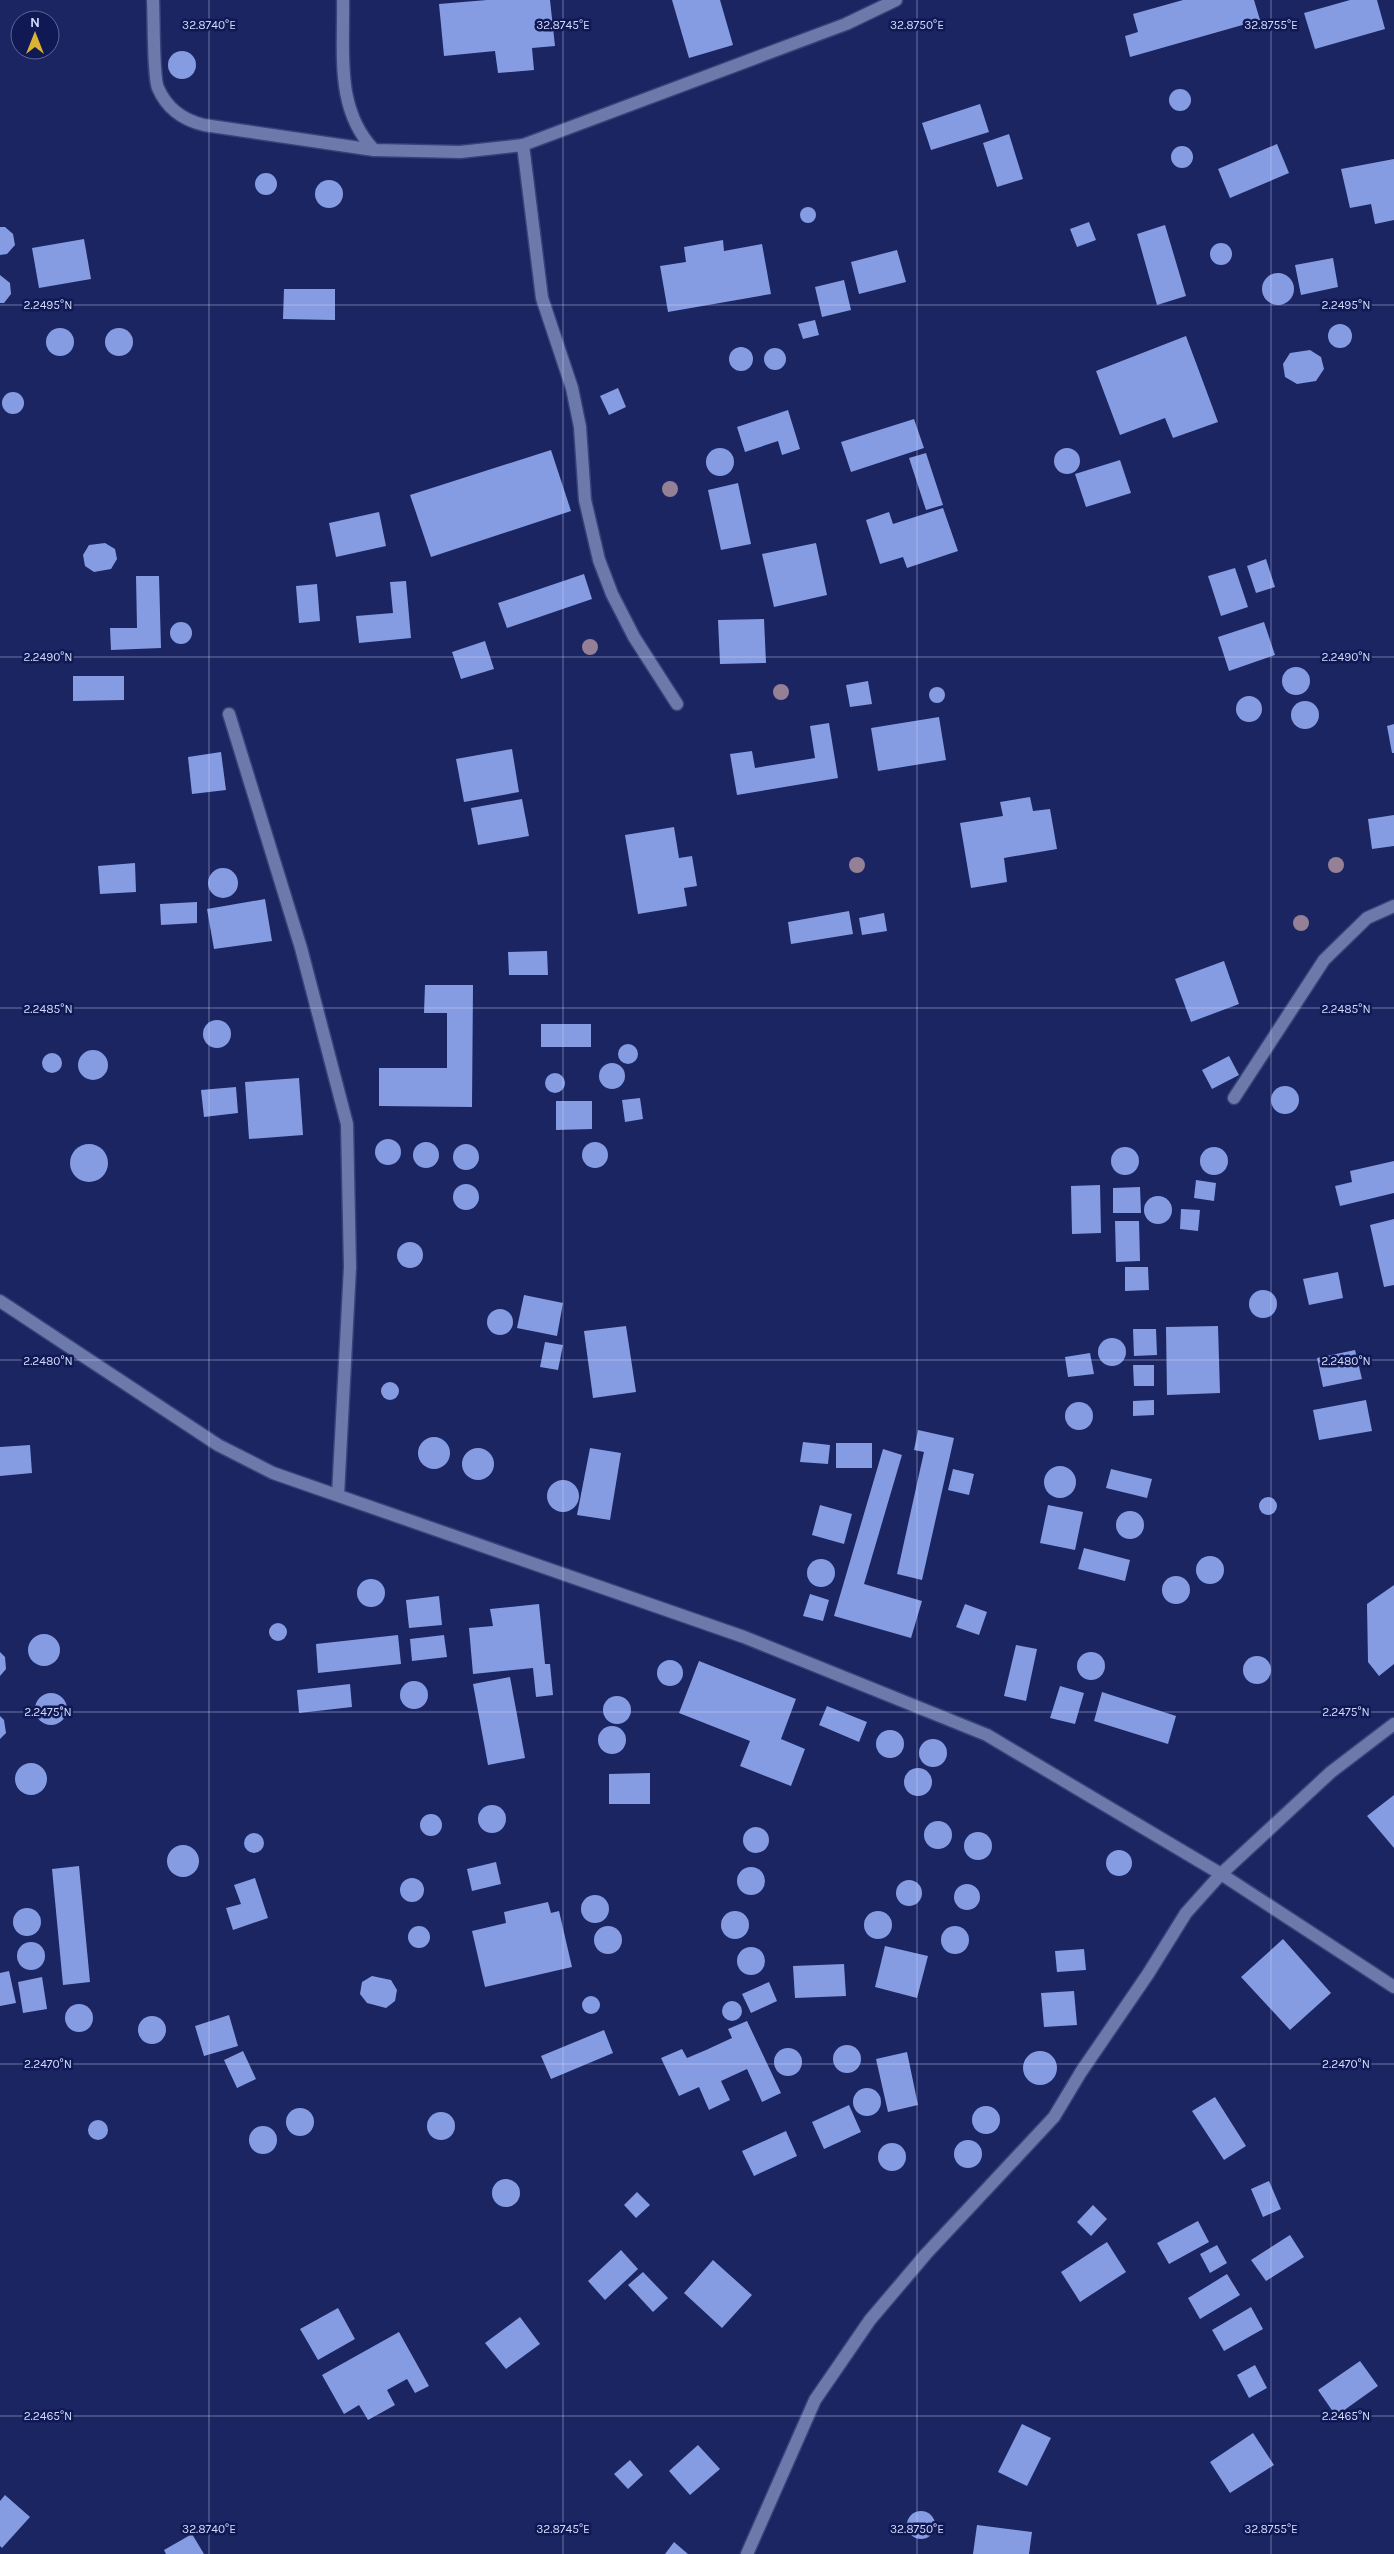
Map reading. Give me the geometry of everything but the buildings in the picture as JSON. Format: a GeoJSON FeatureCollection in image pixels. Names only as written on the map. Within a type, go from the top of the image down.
{"type":"FeatureCollection","features":[{"type":"Feature","properties":{"kind":"street"},"geometry":{"type":"LineString","coordinates":[[153,0],[157,87],[166,102],[186,120],[204,125],[374,150],[460,152],[523,145],[846,24],[896,0]]}},
{"type":"Feature","properties":{"kind":"street"},"geometry":{"type":"LineString","coordinates":[[343,0],[347,106],[361,137],[374,150]]}},
{"type":"Feature","properties":{"kind":"street"},"geometry":{"type":"LineString","coordinates":[[523,145],[542,298],[572,388],[580,427],[585,500],[599,560],[612,594],[634,637],[677,704]]}},
{"type":"Feature","properties":{"kind":"street"},"geometry":{"type":"LineString","coordinates":[[228,714],[301,948],[347,1124],[350,1267],[338,1495]]}},
{"type":"Feature","properties":{"kind":"street"},"geometry":{"type":"LineString","coordinates":[[1234,1098],[1324,960],[1368,918],[1394,906]]}},
{"type":"Feature","properties":{"kind":"street"},"geometry":{"type":"LineString","coordinates":[[0,1301],[218,1445],[273,1473],[744,1637],[987,1735],[1221,1874],[1394,1987]]}},
{"type":"Feature","properties":{"kind":"street"},"geometry":{"type":"LineString","coordinates":[[747,2554],[815,2400],[859,2336],[926,2254],[1054,2118],[1081,2072],[1148,1974],[1186,1913],[1221,1874],[1331,1772],[1394,1724]]}}]}
